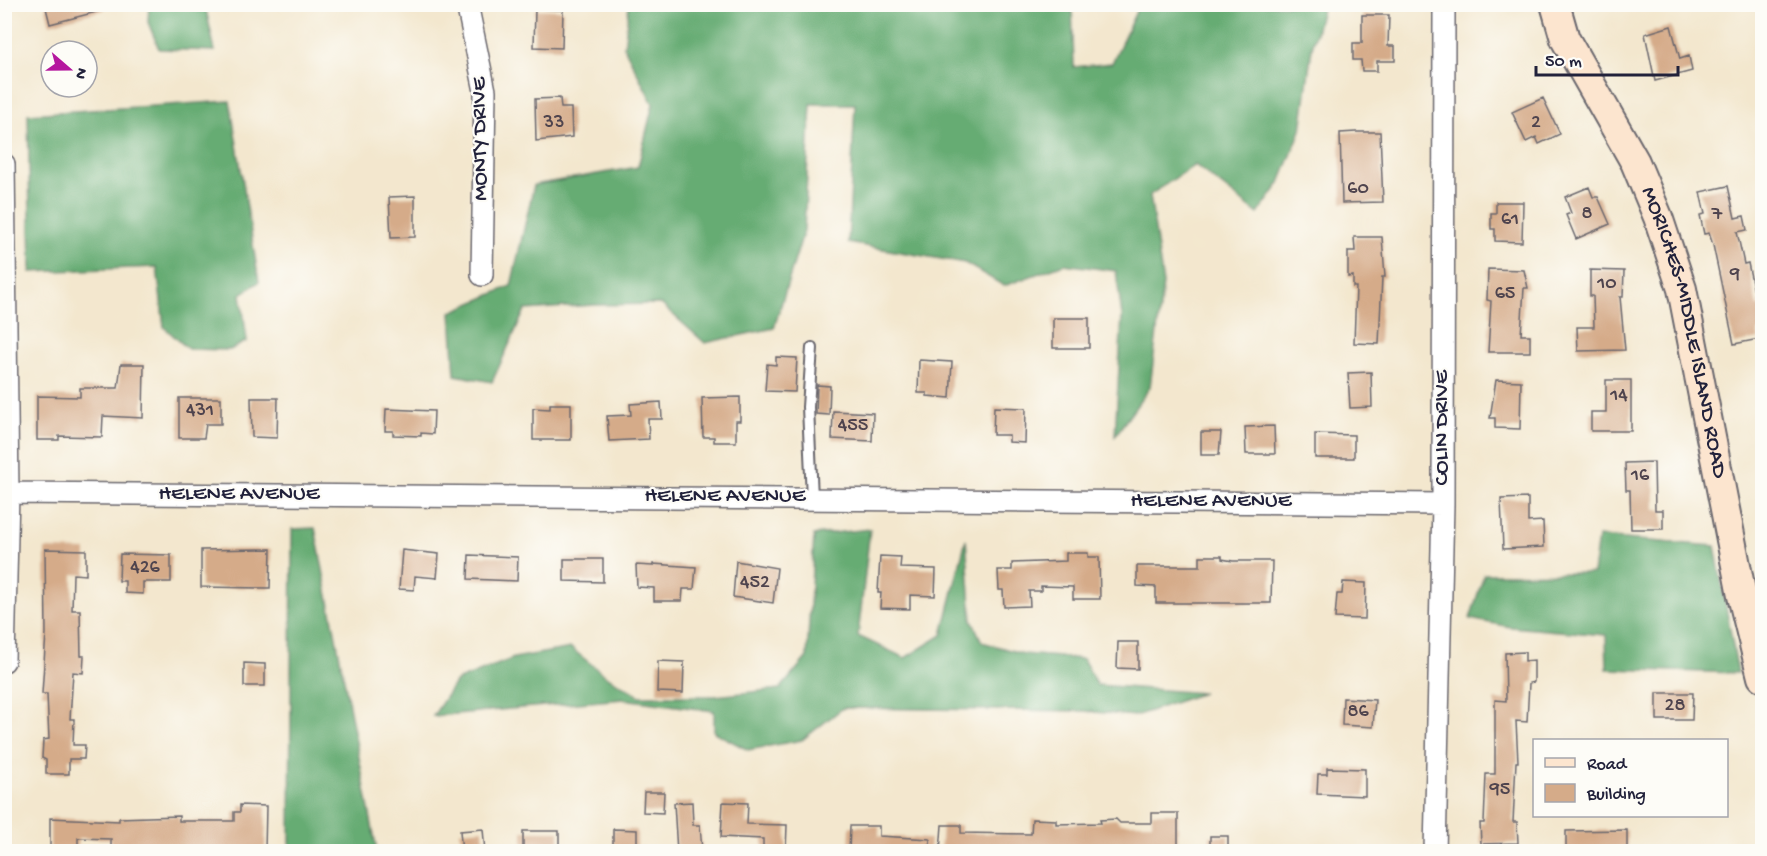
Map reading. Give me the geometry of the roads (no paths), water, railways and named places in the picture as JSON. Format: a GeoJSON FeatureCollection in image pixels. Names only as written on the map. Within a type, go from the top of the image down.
{"type":"FeatureCollection","features":[{"type":"Feature","properties":{"kind":"main road","name":"MORICHES-MIDDLE ISLAND ROAD"},"geometry":{"type":"LineString","coordinates":[[1555,4],[1569,47],[1635,162],[1658,217],[1682,289],[1728,528],[1762,677]]}},
{"type":"Feature","properties":{"kind":"street","name":"MONTY DRIVE"},"geometry":{"type":"LineString","coordinates":[[467,4],[485,91],[482,275]]}},
{"type":"Feature","properties":{"kind":"street","name":"COLIN DRIVE"},"geometry":{"type":"LineString","coordinates":[[1435,852],[1443,504],[1444,4]]}},
{"type":"Feature","properties":{"kind":"street"},"geometry":{"type":"LineString","coordinates":[[4,164],[8,493],[4,661]]}},
{"type":"Feature","properties":{"kind":"street","name":"HELENE AVENUE"},"geometry":{"type":"LineString","coordinates":[[8,493],[1443,504]]}},
{"type":"Feature","properties":{"kind":"lane"},"geometry":{"type":"LineString","coordinates":[[812,348],[808,407],[812,498]]}}]}
